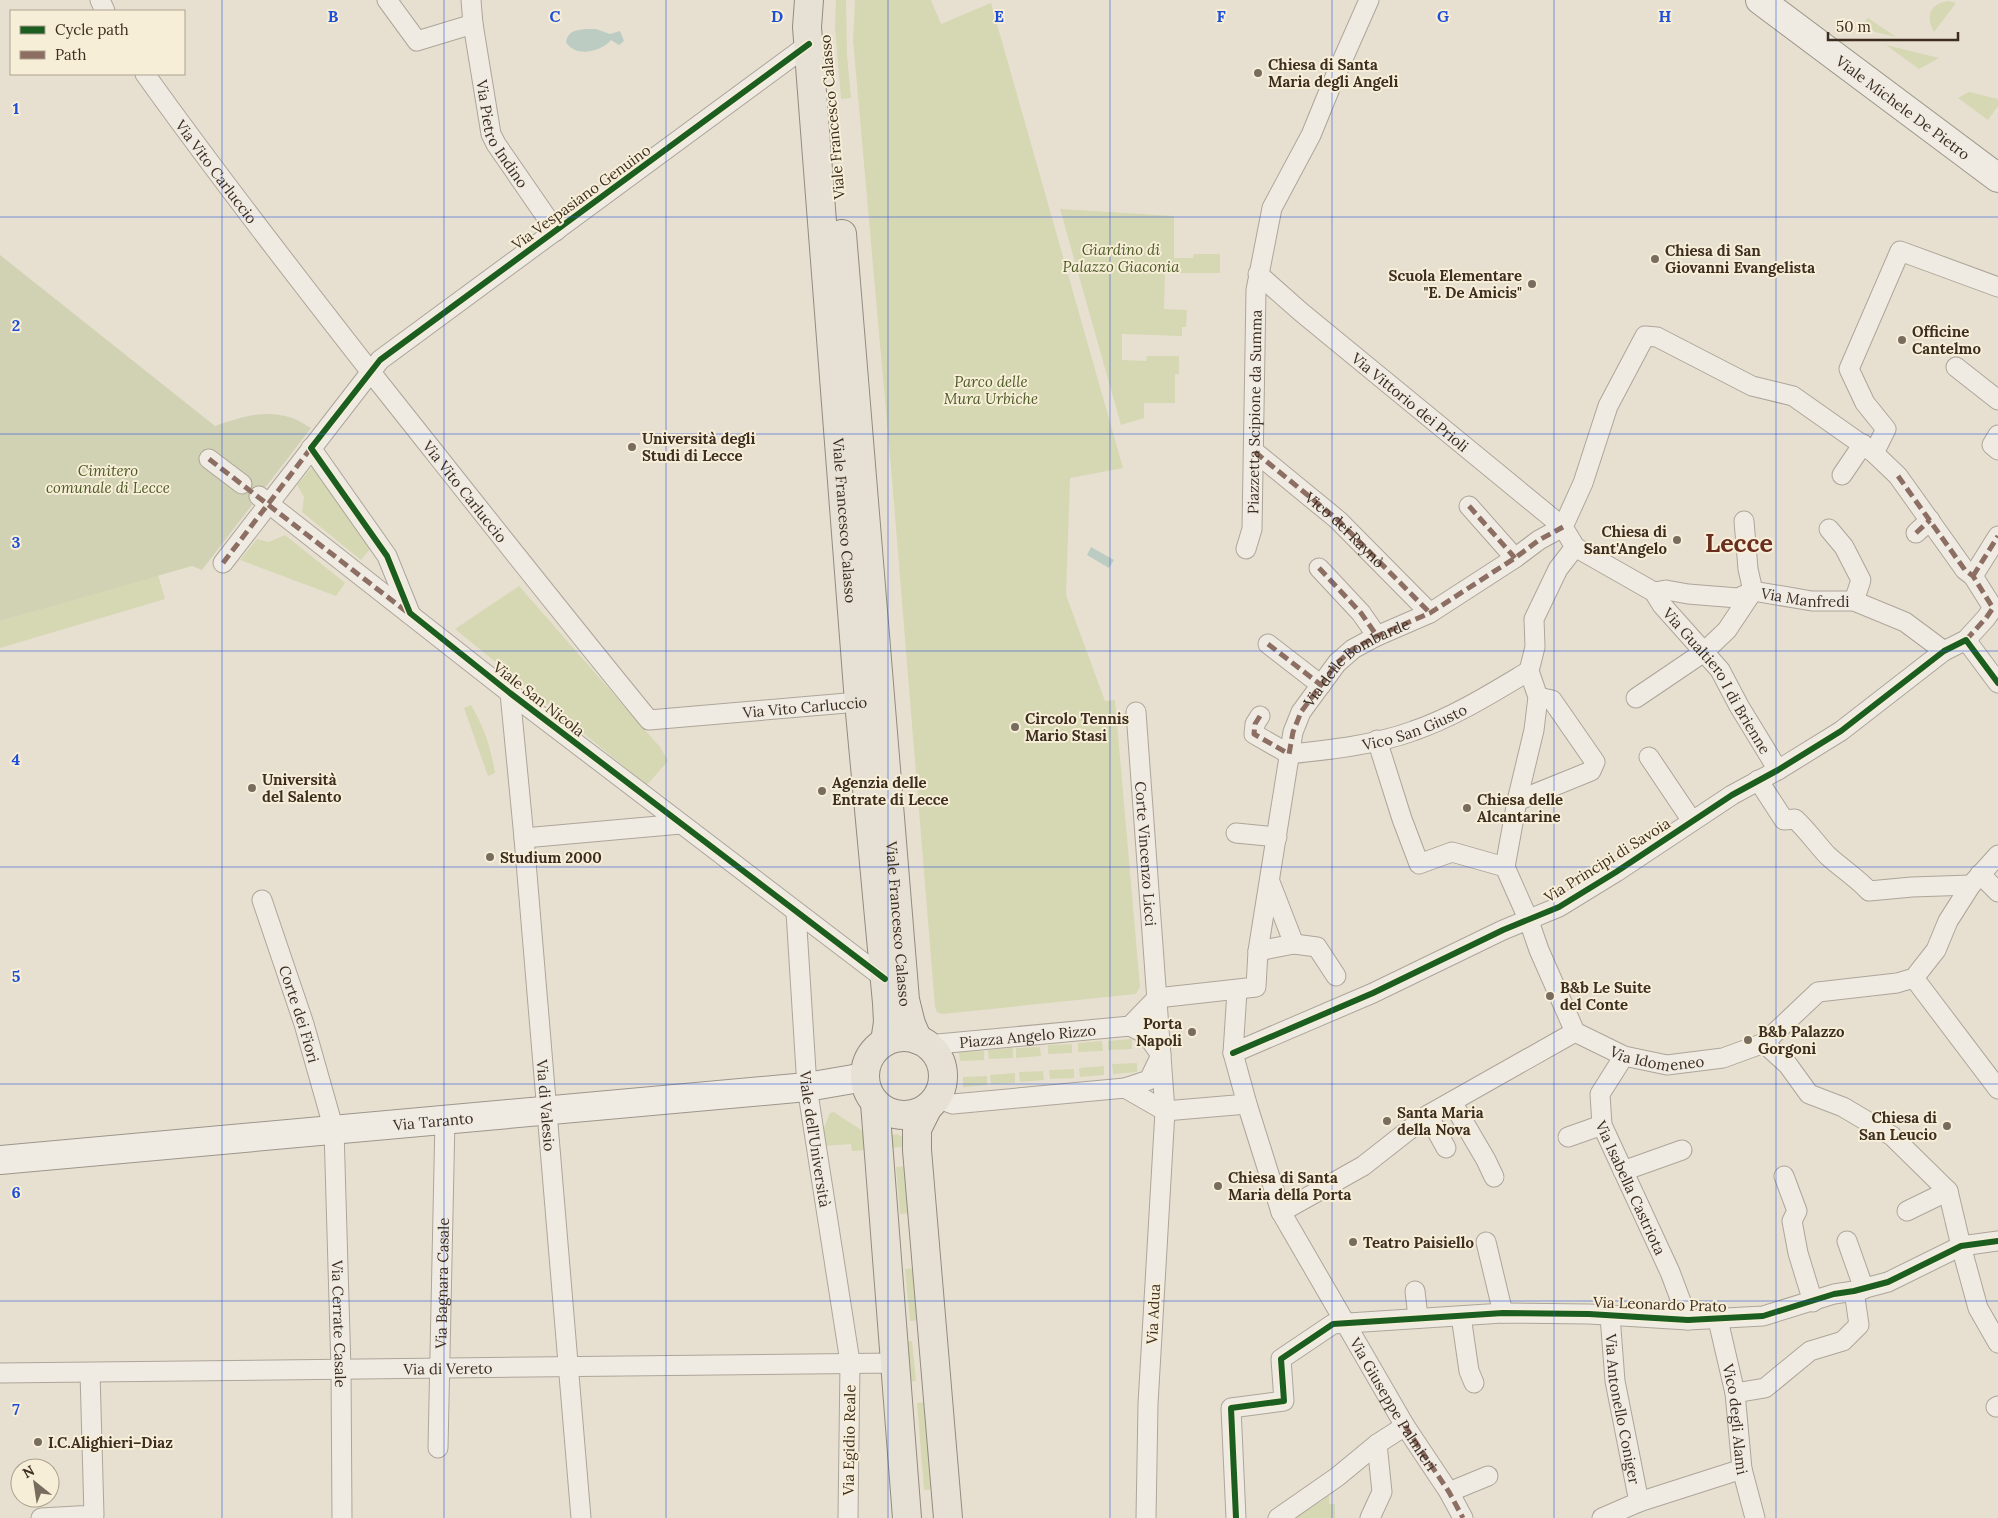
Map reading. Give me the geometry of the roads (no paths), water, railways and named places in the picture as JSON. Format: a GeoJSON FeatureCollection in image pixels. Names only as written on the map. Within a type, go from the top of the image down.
{"type":"FeatureCollection","features":[{"type":"Feature","properties":{"kind":"main road"},"geometry":{"type":"LineString","coordinates":[[804,0],[808,35]]}},
{"type":"Feature","properties":{"kind":"main road","name":"Viale Francesco Calasso"},"geometry":{"type":"LineString","coordinates":[[809,0],[808,35],[870,701],[905,1000],[911,1024],[923,1042]]}},
{"type":"Feature","properties":{"kind":"main road","name":"Viale Francesco Calasso"},"geometry":{"type":"LineString","coordinates":[[825,0],[824,26],[827,79],[838,176],[870,701],[888,1022],[885,1042]]}},
{"type":"Feature","properties":{"kind":"main road","name":"Viale Michele De Pietro"},"geometry":{"type":"LineString","coordinates":[[1760,0],[1998,178]]}},
{"type":"Feature","properties":{"kind":"main road"},"geometry":{"type":"LineString","coordinates":[[932,1103],[917,1113],[901,1115],[887,1112],[875,1102],[869,1094],[865,1077],[868,1061],[876,1049],[885,1042],[897,1038],[923,1042],[934,1052],[940,1062],[942,1071],[940,1090],[918,1129],[917,1150],[948,1518]]}},
{"type":"Feature","properties":{"kind":"main road","name":"Via Taranto"},"geometry":{"type":"LineString","coordinates":[[0,1160],[445,1119],[547,1112],[807,1087],[865,1077]]}},
{"type":"Feature","properties":{"kind":"main road"},"geometry":{"type":"LineString","coordinates":[[875,1102],[907,1518]]}},
{"type":"Feature","properties":{"kind":"street"},"geometry":{"type":"LineString","coordinates":[[387,0],[417,41],[473,24]]}},
{"type":"Feature","properties":{"kind":"street","name":"Via Pietro Indino"},"geometry":{"type":"LineString","coordinates":[[471,0],[473,24],[491,134],[556,231]]}},
{"type":"Feature","properties":{"kind":"street","name":"Piazzetta Scipione da Summa"},"geometry":{"type":"LineString","coordinates":[[1246,549],[1252,529],[1255,452],[1256,290],[1272,208],[1312,135],[1331,86],[1369,0]]}},
{"type":"Feature","properties":{"kind":"street","name":"Via Vespasiano Genuino"},"geometry":{"type":"LineString","coordinates":[[371,373],[380,360],[556,231],[808,35]]}},
{"type":"Feature","properties":{"kind":"street","name":"Via Vito Carluccio"},"geometry":{"type":"LineString","coordinates":[[146,75],[208,163],[371,373],[522,564],[649,720],[870,701]]}},
{"type":"Feature","properties":{"kind":"street"},"geometry":{"type":"LineString","coordinates":[[1842,476],[1886,429],[1865,403],[1849,370],[1900,251],[1998,287]]}},
{"type":"Feature","properties":{"kind":"street","name":"Via Vittorio dei Prioli"},"geometry":{"type":"LineString","coordinates":[[1258,274],[1301,312],[1564,527]]}},
{"type":"Feature","properties":{"kind":"street"},"geometry":{"type":"LineString","coordinates":[[1654,592],[1575,547],[1564,527],[1583,483],[1608,406],[1645,336],[1657,337],[1752,386],[1793,396],[1846,432],[1898,476],[1923,527],[1969,573],[1993,608],[1966,640],[1998,683]]}},
{"type":"Feature","properties":{"kind":"street"},"geometry":{"type":"LineString","coordinates":[[1956,367],[1998,400]]}},
{"type":"Feature","properties":{"kind":"street"},"geometry":{"type":"LineString","coordinates":[[223,563],[264,500],[311,448],[371,373]]}},
{"type":"Feature","properties":{"kind":"street","name":"Viale San Nicola"},"geometry":{"type":"LineString","coordinates":[[311,448],[387,556],[410,613],[510,693],[885,979]]}},
{"type":"Feature","properties":{"kind":"street","name":"Vico dei Raynò"},"geometry":{"type":"LineString","coordinates":[[1255,452],[1338,520],[1430,614]]}},
{"type":"Feature","properties":{"kind":"street"},"geometry":{"type":"LineString","coordinates":[[209,459],[242,484]]}},
{"type":"Feature","properties":{"kind":"street"},"geometry":{"type":"LineString","coordinates":[[264,500],[410,613]]}},
{"type":"Feature","properties":{"kind":"street"},"geometry":{"type":"LineString","coordinates":[[1469,506],[1515,558]]}},
{"type":"Feature","properties":{"kind":"street"},"geometry":{"type":"LineString","coordinates":[[1636,698],[1704,652],[1727,630],[1753,591],[1748,569],[1744,521]]}},
{"type":"Feature","properties":{"kind":"street","name":"Via delle Bombarde"},"geometry":{"type":"LineString","coordinates":[[1237,991],[1256,988],[1258,951],[1289,754],[1293,732],[1301,712],[1337,663],[1354,648],[1376,636],[1430,614],[1539,540],[1564,527]]}},
{"type":"Feature","properties":{"kind":"street"},"geometry":{"type":"LineString","coordinates":[[1829,530],[1844,547],[1861,580],[1854,601]]}},
{"type":"Feature","properties":{"kind":"street"},"geometry":{"type":"LineString","coordinates":[[1969,573],[1996,539]]}},
{"type":"Feature","properties":{"kind":"street"},"geometry":{"type":"LineString","coordinates":[[1281,1212],[1363,1166],[1428,1115],[1575,1032],[1505,867],[1516,801],[1534,730],[1538,697],[1529,671],[1535,647],[1534,619],[1558,569],[1575,547]]}},
{"type":"Feature","properties":{"kind":"street"},"geometry":{"type":"LineString","coordinates":[[1319,568],[1361,613],[1376,636]]}},
{"type":"Feature","properties":{"kind":"street","name":"Via Manfredi"},"geometry":{"type":"LineString","coordinates":[[1654,592],[1666,590],[1688,594],[1738,598],[1753,591],[1812,601],[1854,601],[1905,622],[1944,651]]}},
{"type":"Feature","properties":{"kind":"street","name":"Via Gualtiero I di Brienne"},"geometry":{"type":"LineString","coordinates":[[1654,592],[1662,605],[1720,670],[1739,706],[1778,770]]}},
{"type":"Feature","properties":{"kind":"street","name":"Via Principi di Savoia"},"geometry":{"type":"LineString","coordinates":[[1233,1053],[1373,993],[1503,930],[1529,921],[1559,907],[1616,872],[1692,821],[1842,731],[1944,651],[1966,640]]}},
{"type":"Feature","properties":{"kind":"street"},"geometry":{"type":"LineString","coordinates":[[1268,644],[1321,685]]}},
{"type":"Feature","properties":{"kind":"street","name":"Vico San Giusto"},"geometry":{"type":"LineString","coordinates":[[1289,754],[1328,750],[1414,731],[1452,714],[1529,671]]}},
{"type":"Feature","properties":{"kind":"street","name":"Via di Valesio"},"geometry":{"type":"LineString","coordinates":[[510,693],[570,1366],[581,1518]]}},
{"type":"Feature","properties":{"kind":"street"},"geometry":{"type":"LineString","coordinates":[[1516,801],[1591,771],[1595,762],[1552,700],[1538,697]]}},
{"type":"Feature","properties":{"kind":"street","name":"Corte Vincenzo Licci"},"geometry":{"type":"LineString","coordinates":[[1136,712],[1157,998]]}},
{"type":"Feature","properties":{"kind":"street"},"geometry":{"type":"LineString","coordinates":[[1260,716],[1255,724],[1254,734],[1289,754]]}},
{"type":"Feature","properties":{"kind":"street"},"geometry":{"type":"LineString","coordinates":[[1377,740],[1402,819],[1419,864],[1452,852],[1505,867]]}},
{"type":"Feature","properties":{"kind":"street"},"geometry":{"type":"LineString","coordinates":[[1648,757],[1692,821]]}},
{"type":"Feature","properties":{"kind":"street"},"geometry":{"type":"LineString","coordinates":[[1758,780],[1784,820],[1795,819],[1827,854],[1844,870],[1857,878],[1869,891],[1976,879],[1998,892]]}},
{"type":"Feature","properties":{"kind":"street"},"geometry":{"type":"LineString","coordinates":[[524,838],[681,824]]}},
{"type":"Feature","properties":{"kind":"street"},"geometry":{"type":"LineString","coordinates":[[1236,833],[1277,837]]}},
{"type":"Feature","properties":{"kind":"street"},"geometry":{"type":"LineString","coordinates":[[1998,855],[1976,879],[1948,922],[1936,950],[1914,978],[1998,1088]]}},
{"type":"Feature","properties":{"kind":"street"},"geometry":{"type":"LineString","coordinates":[[1270,882],[1294,944]]}},
{"type":"Feature","properties":{"kind":"street","name":"Corte dei Fiori"},"geometry":{"type":"LineString","coordinates":[[262,900],[304,1024],[334,1130]]}},
{"type":"Feature","properties":{"kind":"street","name":"Viale dell'Università"},"geometry":{"type":"LineString","coordinates":[[796,912],[807,1087],[850,1362]]}},
{"type":"Feature","properties":{"kind":"street"},"geometry":{"type":"LineString","coordinates":[[1258,951],[1294,944],[1317,946],[1336,976]]}},
{"type":"Feature","properties":{"kind":"street","name":"Via Idomeneo"},"geometry":{"type":"LineString","coordinates":[[1575,1032],[1624,1056],[1668,1065],[1723,1058],[1764,1043],[1818,992],[1897,983],[1914,978]]}},
{"type":"Feature","properties":{"kind":"street"},"geometry":{"type":"LineString","coordinates":[[1161,1055],[1146,1034],[1130,1026],[1157,998],[1237,991]]}},
{"type":"Feature","properties":{"kind":"street","name":"Via Giuseppe Palmieri"},"geometry":{"type":"LineString","coordinates":[[1237,991],[1233,1053],[1281,1212],[1405,1426],[1464,1518]]}},
{"type":"Feature","properties":{"kind":"street"},"geometry":{"type":"LineString","coordinates":[[1157,998],[1165,1111]]}},
{"type":"Feature","properties":{"kind":"street","name":"Piazza Angelo Rizzo"},"geometry":{"type":"LineString","coordinates":[[923,1042],[1130,1026]]}},
{"type":"Feature","properties":{"kind":"street"},"geometry":{"type":"LineString","coordinates":[[1764,1043],[1788,1066],[1809,1094],[1843,1107],[1892,1136],[1948,1192],[1978,1308],[1997,1338]]}},
{"type":"Feature","properties":{"kind":"street"},"geometry":{"type":"LineString","coordinates":[[932,1103],[953,1104],[1125,1088],[1149,1080],[1161,1055]]}},
{"type":"Feature","properties":{"kind":"street","name":"Via Isabella Castriota"},"geometry":{"type":"LineString","coordinates":[[1624,1056],[1600,1094],[1602,1125],[1670,1272],[1688,1320]]}},
{"type":"Feature","properties":{"kind":"street"},"geometry":{"type":"LineString","coordinates":[[1125,1088],[1165,1111],[1247,1104]]}},
{"type":"Feature","properties":{"kind":"street"},"geometry":{"type":"LineString","coordinates":[[1452,1102],[1494,1176]]}},
{"type":"Feature","properties":{"kind":"street","name":"Via Adua"},"geometry":{"type":"LineString","coordinates":[[1146,1518],[1148,1404],[1165,1111]]}},
{"type":"Feature","properties":{"kind":"street"},"geometry":{"type":"LineString","coordinates":[[1428,1115],[1446,1148]]}},
{"type":"Feature","properties":{"kind":"street","name":"Via Bagnara Casale"},"geometry":{"type":"LineString","coordinates":[[438,1448],[445,1119]]}},
{"type":"Feature","properties":{"kind":"street"},"geometry":{"type":"LineString","coordinates":[[1568,1137],[1602,1125]]}},
{"type":"Feature","properties":{"kind":"street","name":"Via Cerrate Casale"},"geometry":{"type":"LineString","coordinates":[[334,1130],[341,1369],[342,1518]]}},
{"type":"Feature","properties":{"kind":"street"},"geometry":{"type":"LineString","coordinates":[[1623,1171],[1682,1150]]}},
{"type":"Feature","properties":{"kind":"street"},"geometry":{"type":"LineString","coordinates":[[1784,1176],[1797,1211],[1792,1221],[1798,1253],[1813,1302]]}},
{"type":"Feature","properties":{"kind":"street"},"geometry":{"type":"LineString","coordinates":[[1907,1211],[1948,1192]]}},
{"type":"Feature","properties":{"kind":"street","name":"Via Leonardo Prato"},"geometry":{"type":"LineString","coordinates":[[1236,1518],[1231,1408],[1284,1401],[1281,1359],[1308,1339],[1333,1324],[1503,1313],[1688,1320],[1718,1320],[1763,1316],[1834,1294],[1859,1290],[1888,1282],[1961,1246],[1998,1240]]}},
{"type":"Feature","properties":{"kind":"street"},"geometry":{"type":"LineString","coordinates":[[1735,1393],[1765,1388],[1810,1351],[1843,1341],[1859,1325],[1859,1290],[1847,1241]]}},
{"type":"Feature","properties":{"kind":"street"},"geometry":{"type":"LineString","coordinates":[[1486,1242],[1503,1313]]}},
{"type":"Feature","properties":{"kind":"street"},"geometry":{"type":"LineString","coordinates":[[1415,1291],[1418,1317]]}},
{"type":"Feature","properties":{"kind":"street"},"geometry":{"type":"LineString","coordinates":[[1461,1316],[1469,1371],[1474,1383]]}},
{"type":"Feature","properties":{"kind":"street","name":"Via Antonello Coniger"},"geometry":{"type":"LineString","coordinates":[[1610,1316],[1614,1380],[1639,1502]]}},
{"type":"Feature","properties":{"kind":"street","name":"Vico degli Alami"},"geometry":{"type":"LineString","coordinates":[[1718,1320],[1735,1393],[1742,1469],[1755,1518]]}},
{"type":"Feature","properties":{"kind":"street","name":"Via Egidio Reale"},"geometry":{"type":"LineString","coordinates":[[848,1518],[850,1362]]}},
{"type":"Feature","properties":{"kind":"street","name":"Via di Vereto"},"geometry":{"type":"LineString","coordinates":[[0,1373],[895,1362]]}},
{"type":"Feature","properties":{"kind":"street"},"geometry":{"type":"LineString","coordinates":[[41,1518],[94,1515],[90,1373]]}},
{"type":"Feature","properties":{"kind":"street"},"geometry":{"type":"LineString","coordinates":[[1278,1518],[1337,1477],[1377,1444],[1405,1426]]}},
{"type":"Feature","properties":{"kind":"street"},"geometry":{"type":"LineString","coordinates":[[1370,1518],[1382,1492],[1377,1444]]}},
{"type":"Feature","properties":{"kind":"street"},"geometry":{"type":"LineString","coordinates":[[1602,1518],[1639,1502],[1742,1469]]}},
{"type":"Feature","properties":{"kind":"street"},"geometry":{"type":"LineString","coordinates":[[1449,1492],[1488,1476]]}},
{"type":"Feature","properties":{"kind":"place","name":"Chiesa di Santa Maria degli Angeli"},"geometry":{"type":"Point","coordinates":[1258,73]}},
{"type":"Feature","properties":{"kind":"place","name":"Chiesa di San Giovanni Evangelista"},"geometry":{"type":"Point","coordinates":[1655,259]}},
{"type":"Feature","properties":{"kind":"place","name":"Scuola Elementare \"E. De Amicis\""},"geometry":{"type":"Point","coordinates":[1532,284]}},
{"type":"Feature","properties":{"kind":"place","name":"Officine Cantelmo"},"geometry":{"type":"Point","coordinates":[1902,340]}},
{"type":"Feature","properties":{"kind":"place","name":"Università degli Studi di Lecce"},"geometry":{"type":"Point","coordinates":[632,447]}},
{"type":"Feature","properties":{"kind":"place","name":"Chiesa di Sant'Angelo"},"geometry":{"type":"Point","coordinates":[1677,540]}},
{"type":"Feature","properties":{"kind":"place","name":"Circolo Tennis Mario Stasi"},"geometry":{"type":"Point","coordinates":[1015,727]}},
{"type":"Feature","properties":{"kind":"place","name":"Università del Salento"},"geometry":{"type":"Point","coordinates":[252,788]}},
{"type":"Feature","properties":{"kind":"place","name":"Agenzia delle Entrate di Lecce"},"geometry":{"type":"Point","coordinates":[822,791]}},
{"type":"Feature","properties":{"kind":"place","name":"Chiesa delle Alcantarine"},"geometry":{"type":"Point","coordinates":[1467,808]}},
{"type":"Feature","properties":{"kind":"place","name":"Studium 2000"},"geometry":{"type":"Point","coordinates":[490,857]}},
{"type":"Feature","properties":{"kind":"place","name":"B&b Le Suite del Conte"},"geometry":{"type":"Point","coordinates":[1550,996]}},
{"type":"Feature","properties":{"kind":"place","name":"Porta Napoli"},"geometry":{"type":"Point","coordinates":[1192,1032]}},
{"type":"Feature","properties":{"kind":"place","name":"B&b Palazzo Gorgoni"},"geometry":{"type":"Point","coordinates":[1748,1040]}},
{"type":"Feature","properties":{"kind":"place","name":"Santa Maria della Nova"},"geometry":{"type":"Point","coordinates":[1387,1121]}},
{"type":"Feature","properties":{"kind":"place","name":"Chiesa di San Leucio"},"geometry":{"type":"Point","coordinates":[1947,1126]}},
{"type":"Feature","properties":{"kind":"place","name":"Chiesa di Santa Maria della Porta"},"geometry":{"type":"Point","coordinates":[1218,1186]}},
{"type":"Feature","properties":{"kind":"place","name":"Teatro Paisiello"},"geometry":{"type":"Point","coordinates":[1353,1242]}},
{"type":"Feature","properties":{"kind":"place","name":"I.C.Alighieri–Diaz"},"geometry":{"type":"Point","coordinates":[38,1442]}},
{"type":"Feature","properties":{"kind":"district","name":"Lecce"},"geometry":{"type":"Point","coordinates":[1739,543]}},
{"type":"Feature","properties":{"kind":"park label","name":"Giardino di Palazzo Giaconia"},"geometry":{"type":"Point","coordinates":[1121,258]}},
{"type":"Feature","properties":{"kind":"park label","name":"Parco delle Mura Urbiche"},"geometry":{"type":"Point","coordinates":[991,390]}},
{"type":"Feature","properties":{"kind":"park label","name":"Cimitero comunale di Lecce"},"geometry":{"type":"Point","coordinates":[108,478]}}]}
